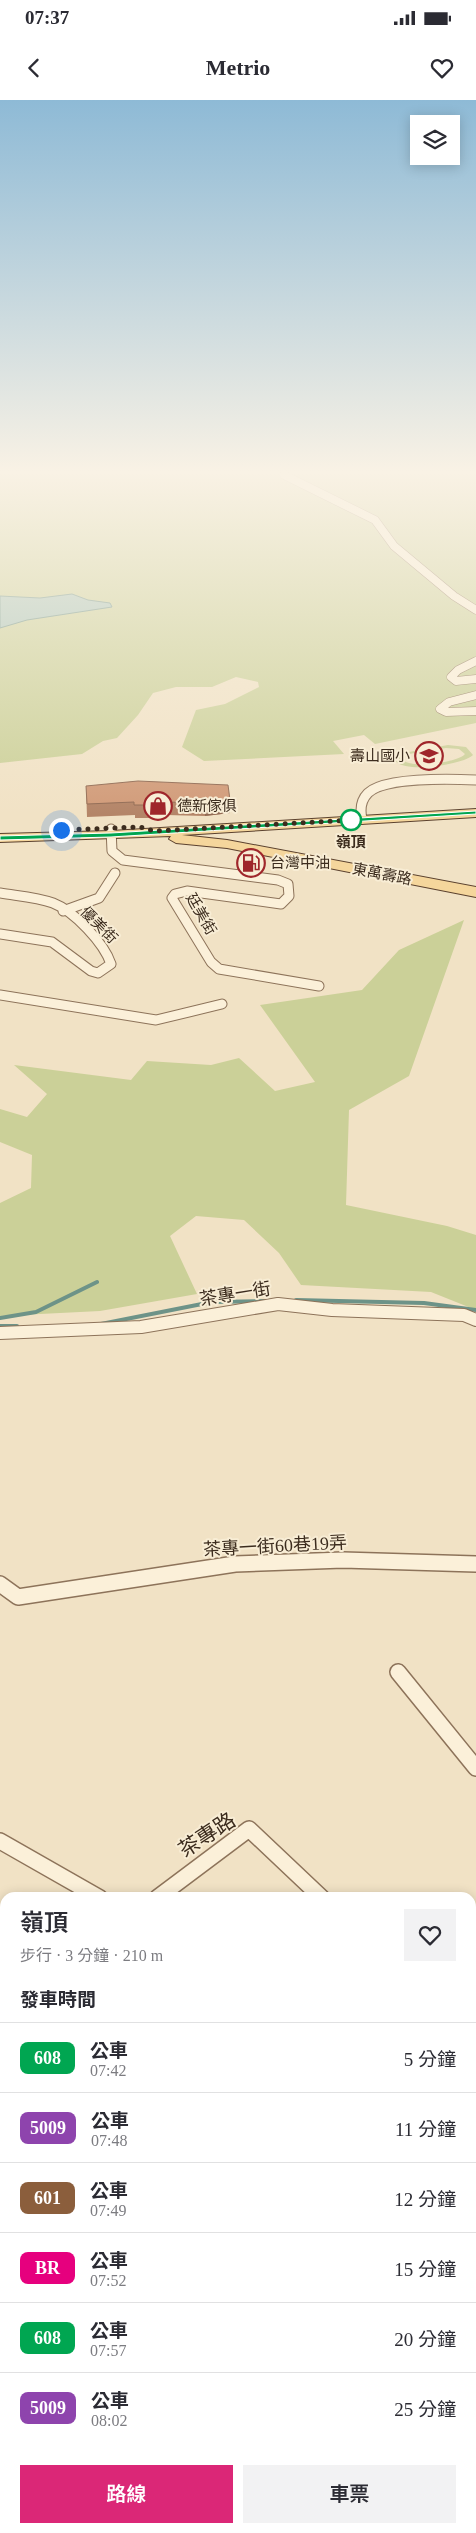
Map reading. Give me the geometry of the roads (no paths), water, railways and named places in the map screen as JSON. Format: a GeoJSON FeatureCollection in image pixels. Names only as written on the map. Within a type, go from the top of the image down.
{"type":"FeatureCollection","features":[{"type":"Feature","properties":{"kind":"main road"},"geometry":{"type":"LineString","coordinates":[[213,832],[476,808]]}},
{"type":"Feature","properties":{"kind":"main road"},"geometry":{"type":"LineString","coordinates":[[0,838],[114,833],[179,823],[476,813]]}},
{"type":"Feature","properties":{"kind":"main road","name":"東萬壽路"},"geometry":{"type":"LineString","coordinates":[[147,829],[213,832],[476,887]]}},
{"type":"Feature","properties":{"kind":"main road"},"geometry":{"type":"LineString","coordinates":[[0,831],[114,833]]}},
{"type":"Feature","properties":{"kind":"main road","name":"東萬壽路"},"geometry":{"type":"LineString","coordinates":[[114,833],[226,844],[476,892]]}},
{"type":"Feature","properties":{"kind":"street"},"geometry":{"type":"LineString","coordinates":[[444,589],[449,594],[476,610]]}},
{"type":"Feature","properties":{"kind":"street"},"geometry":{"type":"LineString","coordinates":[[476,661],[458,670],[451,677],[456,681],[476,680]]}},
{"type":"Feature","properties":{"kind":"street"},"geometry":{"type":"LineString","coordinates":[[476,695],[449,702],[440,709],[446,712],[476,711]]}},
{"type":"Feature","properties":{"kind":"street"},"geometry":{"type":"LineString","coordinates":[[361,817],[364,798],[378,788],[422,781],[476,780]]}},
{"type":"Feature","properties":{"kind":"street","name":"廷美街"},"geometry":{"type":"LineString","coordinates":[[114,833],[109,849],[111,854],[123,860],[278,880],[288,884],[290,893],[287,900],[281,904],[187,891],[175,894],[172,898],[216,968],[319,986]]}},
{"type":"Feature","properties":{"kind":"street"},"geometry":{"type":"LineString","coordinates":[[63,911],[99,898],[115,873]]}},
{"type":"Feature","properties":{"kind":"street","name":"優美街"},"geometry":{"type":"LineString","coordinates":[[0,893],[57,905],[102,946],[110,958],[111,964],[107,969],[98,973],[84,968],[52,942],[0,934]]}},
{"type":"Feature","properties":{"kind":"street"},"geometry":{"type":"LineString","coordinates":[[0,995],[156,1020],[222,1004]]}},
{"type":"Feature","properties":{"kind":"street","name":"茶專一街"},"geometry":{"type":"LineString","coordinates":[[0,1333],[141,1327],[278,1304],[332,1310],[464,1315],[476,1320]]}},
{"type":"Feature","properties":{"kind":"street","name":"茶專一街60巷19弄"},"geometry":{"type":"LineString","coordinates":[[0,1584],[18,1597],[235,1564],[343,1560],[476,1564]]}},
{"type":"Feature","properties":{"kind":"street"},"geometry":{"type":"LineString","coordinates":[[398,1672],[476,1768]]}},
{"type":"Feature","properties":{"kind":"street","name":"茶專路"},"geometry":{"type":"LineString","coordinates":[[165,1892],[250,1829],[316,1892]]}},
{"type":"Feature","properties":{"kind":"street"},"geometry":{"type":"LineString","coordinates":[[0,1841],[89,1892]]}},
{"type":"Feature","properties":{"kind":"water"},"geometry":{"type":"Polygon","coordinates":[[[72,594],[88,600],[110,603],[112,607],[27,620],[0,628],[0,596],[40,598],[72,594]]]}},
{"type":"Feature","properties":{"kind":"waterway"},"geometry":{"type":"LineString","coordinates":[[0,1318],[36,1312],[97,1282]]}},
{"type":"Feature","properties":{"kind":"waterway"},"geometry":{"type":"LineString","coordinates":[[296,1300],[424,1303],[476,1310]]}},
{"type":"Feature","properties":{"kind":"waterway"},"geometry":{"type":"LineString","coordinates":[[101,1324],[212,1302],[264,1301]]}},
{"type":"Feature","properties":{"kind":"waterway"},"geometry":{"type":"LineString","coordinates":[[0,1326],[17,1326]]}},
{"type":"Feature","properties":{"kind":"place","name":"壽山國小"},"geometry":{"type":"Point","coordinates":[429,756]}},
{"type":"Feature","properties":{"kind":"place","name":"德新傢俱"},"geometry":{"type":"Point","coordinates":[158,806]}},
{"type":"Feature","properties":{"kind":"place","name":"嶺頂"},"geometry":{"type":"Point","coordinates":[351,820]}},
{"type":"Feature","properties":{"kind":"place","name":"台灣中油"},"geometry":{"type":"Point","coordinates":[251,863]}}]}
